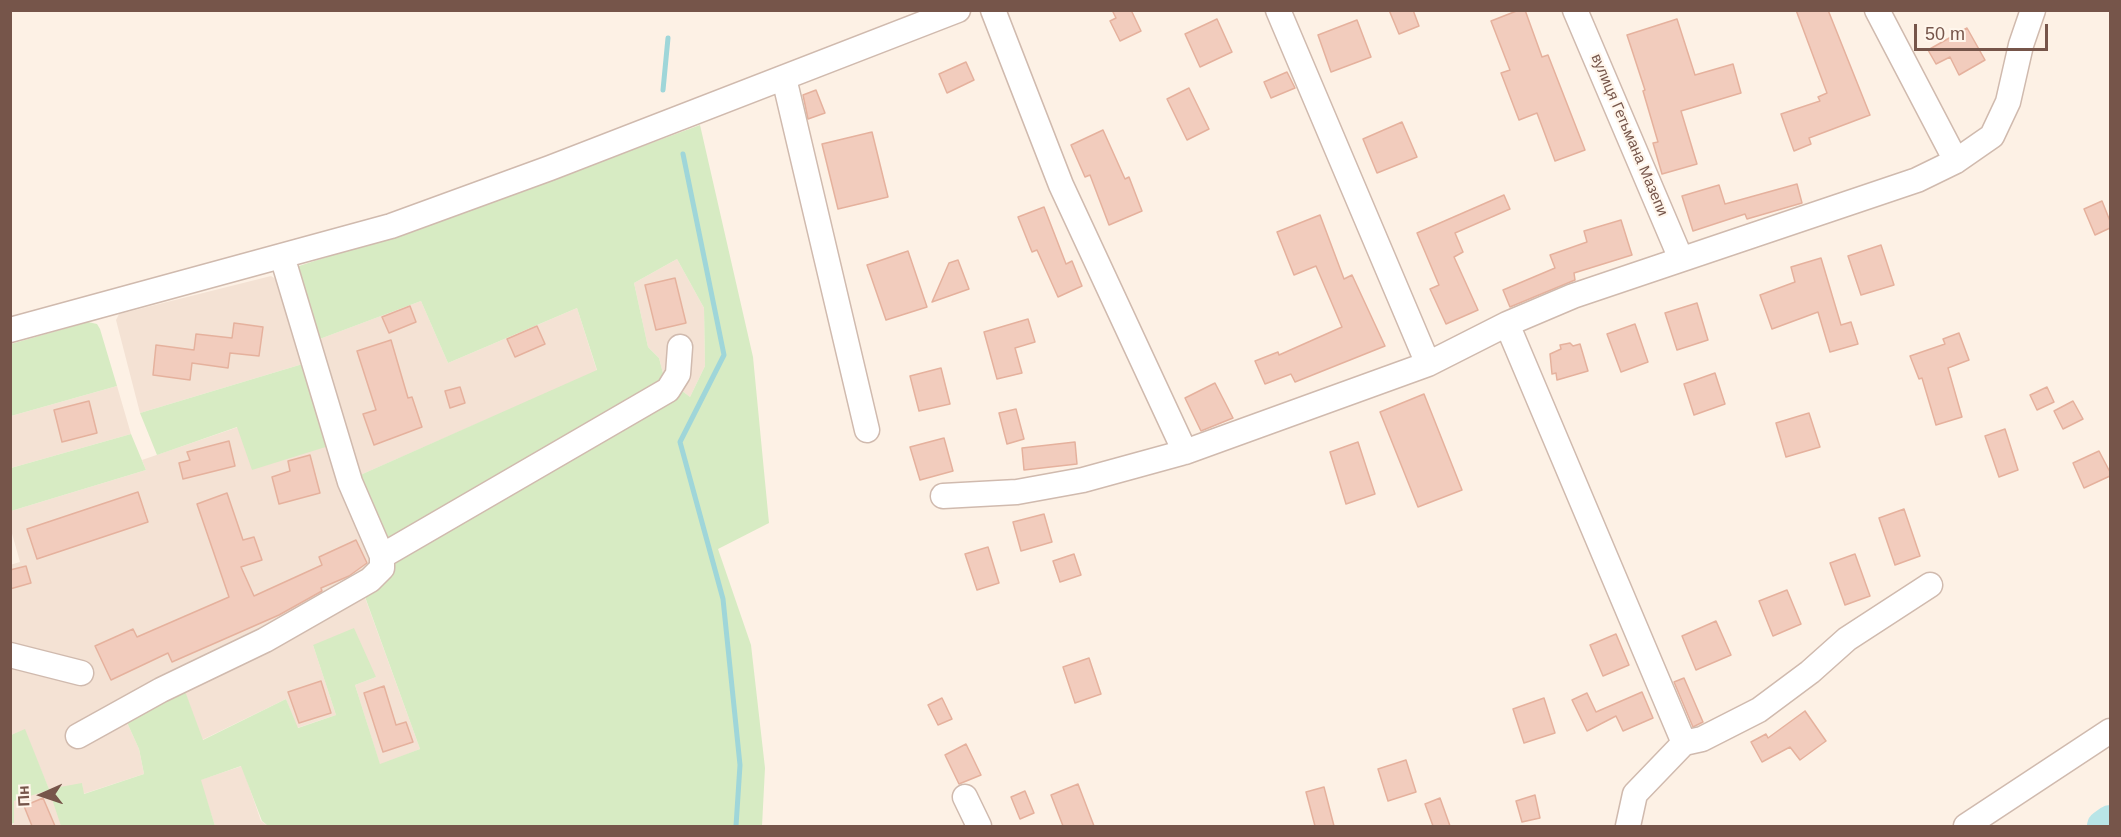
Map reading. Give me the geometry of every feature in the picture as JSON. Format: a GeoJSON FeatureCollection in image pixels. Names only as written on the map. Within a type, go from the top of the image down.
{"type":"FeatureCollection","features":[{"type":"Feature","properties":{"kind":"street"},"geometry":{"type":"LineString","coordinates":[[10,330],[391,226],[550,168],[958,10]]}},
{"type":"Feature","properties":{"kind":"street"},"geometry":{"type":"LineString","coordinates":[[993,10],[1061,185],[1185,452]]}},
{"type":"Feature","properties":{"kind":"street"},"geometry":{"type":"LineString","coordinates":[[1278,10],[1428,364]]}},
{"type":"Feature","properties":{"kind":"street","name":"вулиця Гетьмана Мазепи"},"geometry":{"type":"LineString","coordinates":[[1575,10],[1681,259]]}},
{"type":"Feature","properties":{"kind":"street"},"geometry":{"type":"LineString","coordinates":[[1877,10],[1956,161]]}},
{"type":"Feature","properties":{"kind":"street"},"geometry":{"type":"LineString","coordinates":[[943,496],[1017,492],[1072,482],[1185,452],[1428,364],[1508,324],[1573,296],[1917,180],[1956,161],[1992,136],[2008,102],[2021,45],[2032,10]]}},
{"type":"Feature","properties":{"kind":"street"},"geometry":{"type":"LineString","coordinates":[[784,78],[867,430]]}},
{"type":"Feature","properties":{"kind":"street"},"geometry":{"type":"LineString","coordinates":[[78,736],[161,690],[265,640],[370,580],[382,568],[382,556],[350,482],[282,256]]}},
{"type":"Feature","properties":{"kind":"street"},"geometry":{"type":"LineString","coordinates":[[1508,324],[1684,743]]}},
{"type":"Feature","properties":{"kind":"street"},"geometry":{"type":"LineString","coordinates":[[382,556],[668,390],[678,374],[680,347]]}},
{"type":"Feature","properties":{"kind":"street"},"geometry":{"type":"LineString","coordinates":[[1628,826],[1635,794],[1684,743],[1702,739],[1759,710],[1810,672],[1848,639],[1930,585]]}},
{"type":"Feature","properties":{"kind":"street"},"geometry":{"type":"LineString","coordinates":[[10,655],[81,673]]}},
{"type":"Feature","properties":{"kind":"street"},"geometry":{"type":"LineString","coordinates":[[1966,826],[2110,731]]}},
{"type":"Feature","properties":{"kind":"street"},"geometry":{"type":"LineString","coordinates":[[965,797],[979,826]]}},
{"type":"Feature","properties":{"kind":"shaded area"},"geometry":{"type":"Polygon","coordinates":[[[677,259],[704,308],[705,366],[690,397],[665,381],[659,358],[648,347],[634,283],[677,259]]]}},
{"type":"Feature","properties":{"kind":"shaded area"},"geometry":{"type":"Polygon","coordinates":[[[271,276],[282,283],[306,363],[140,413],[116,320],[119,314],[271,276]]]}},
{"type":"Feature","properties":{"kind":"shaded area"},"geometry":{"type":"Polygon","coordinates":[[[421,301],[448,363],[577,308],[597,371],[358,476],[317,340],[421,301]]]}},
{"type":"Feature","properties":{"kind":"shaded area"},"geometry":{"type":"Polygon","coordinates":[[[117,386],[131,434],[11,468],[11,416],[117,386]]]}},
{"type":"Feature","properties":{"kind":"shaded area"},"geometry":{"type":"Polygon","coordinates":[[[238,427],[332,445],[373,566],[359,581],[420,749],[380,765],[355,685],[376,677],[313,645],[336,715],[297,728],[286,699],[202,740],[185,692],[125,718],[139,749],[144,774],[83,794],[82,783],[62,826],[11,826],[14,823],[14,801],[49,789],[24,730],[11,735],[10,565],[20,562],[11,530],[11,511],[146,470],[142,460],[238,427]]]}},
{"type":"Feature","properties":{"kind":"shaded area"},"geometry":{"type":"Polygon","coordinates":[[[242,766],[261,821],[268,826],[215,826],[200,780],[242,766]]]}},
{"type":"Feature","properties":{"kind":"green space"},"geometry":{"type":"Polygon","coordinates":[[[700,125],[753,357],[769,523],[718,549],[751,645],[765,768],[762,826],[268,826],[262,821],[241,766],[201,780],[215,826],[61,826],[49,790],[14,801],[14,823],[11,824],[11,735],[25,729],[49,789],[82,783],[84,794],[144,774],[139,749],[125,718],[185,691],[203,740],[286,699],[298,728],[336,715],[313,645],[354,628],[376,677],[355,685],[380,764],[420,749],[364,594],[376,588],[395,565],[398,548],[676,386],[690,397],[705,366],[704,308],[677,259],[634,283],[648,347],[659,358],[665,381],[393,539],[385,538],[358,476],[597,370],[577,308],[448,363],[421,301],[317,340],[298,270],[299,266],[462,213],[700,125]]]}},
{"type":"Feature","properties":{"kind":"green space"},"geometry":{"type":"Polygon","coordinates":[[[88,322],[97,324],[100,329],[117,386],[11,416],[11,344],[88,322]]]}},
{"type":"Feature","properties":{"kind":"green space"},"geometry":{"type":"Polygon","coordinates":[[[306,363],[332,445],[252,470],[237,427],[157,455],[140,413],[306,363]]]}},
{"type":"Feature","properties":{"kind":"green space"},"geometry":{"type":"Polygon","coordinates":[[[131,434],[146,470],[11,511],[11,468],[131,434]]]}},
{"type":"Feature","properties":{"kind":"building"},"geometry":{"type":"Polygon","coordinates":[[[1112,10],[1131,10],[1141,31],[1120,41],[1110,21],[1116,18],[1112,10]]]}},
{"type":"Feature","properties":{"kind":"building"},"geometry":{"type":"Polygon","coordinates":[[[1389,10],[1413,10],[1419,26],[1399,34],[1389,10]]]}},
{"type":"Feature","properties":{"kind":"building"},"geometry":{"type":"Polygon","coordinates":[[[1519,10],[1525,10],[1542,57],[1548,55],[1585,150],[1555,161],[1537,113],[1519,120],[1501,73],[1510,70],[1491,21],[1519,10]]]}},
{"type":"Feature","properties":{"kind":"building"},"geometry":{"type":"Polygon","coordinates":[[[1796,10],[1828,10],[1870,115],[1809,138],[1811,144],[1794,151],[1781,114],[1820,101],[1818,97],[1827,93],[1796,10]]]}},
{"type":"Feature","properties":{"kind":"building"},"geometry":{"type":"Polygon","coordinates":[[[1217,19],[1232,52],[1200,67],[1185,34],[1217,19]]]}},
{"type":"Feature","properties":{"kind":"building"},"geometry":{"type":"Polygon","coordinates":[[[1677,19],[1695,75],[1733,64],[1741,93],[1681,111],[1697,164],[1662,174],[1653,143],[1658,142],[1643,91],[1645,90],[1627,35],[1677,19]]]}},
{"type":"Feature","properties":{"kind":"building"},"geometry":{"type":"Polygon","coordinates":[[[1357,20],[1371,57],[1331,72],[1318,35],[1357,20]]]}},
{"type":"Feature","properties":{"kind":"building"},"geometry":{"type":"Polygon","coordinates":[[[1967,28],[1985,60],[1959,75],[1950,57],[1936,64],[1928,50],[1967,28]]]}},
{"type":"Feature","properties":{"kind":"building"},"geometry":{"type":"Polygon","coordinates":[[[966,62],[974,80],[947,93],[939,74],[966,62]]]}},
{"type":"Feature","properties":{"kind":"building"},"geometry":{"type":"Polygon","coordinates":[[[1287,72],[1295,88],[1271,98],[1264,82],[1287,72]]]}},
{"type":"Feature","properties":{"kind":"building"},"geometry":{"type":"Polygon","coordinates":[[[1189,88],[1209,129],[1187,140],[1167,99],[1189,88]]]}},
{"type":"Feature","properties":{"kind":"building"},"geometry":{"type":"Polygon","coordinates":[[[816,90],[825,113],[808,119],[803,95],[816,90]]]}},
{"type":"Feature","properties":{"kind":"building"},"geometry":{"type":"Polygon","coordinates":[[[1402,122],[1417,157],[1377,173],[1363,139],[1402,122]]]}},
{"type":"Feature","properties":{"kind":"building"},"geometry":{"type":"Polygon","coordinates":[[[1103,130],[1125,179],[1129,177],[1142,211],[1109,225],[1090,175],[1085,177],[1071,145],[1103,130]]]}},
{"type":"Feature","properties":{"kind":"building"},"geometry":{"type":"Polygon","coordinates":[[[872,132],[888,197],[838,209],[822,144],[872,132]]]}},
{"type":"Feature","properties":{"kind":"building"},"geometry":{"type":"Polygon","coordinates":[[[1797,184],[1802,203],[1747,219],[1745,214],[1693,231],[1682,196],[1719,185],[1725,204],[1797,184]]]}},
{"type":"Feature","properties":{"kind":"building"},"geometry":{"type":"Polygon","coordinates":[[[1504,195],[1510,209],[1455,233],[1463,252],[1454,257],[1478,310],[1446,324],[1430,289],[1439,285],[1417,233],[1504,195]]]}},
{"type":"Feature","properties":{"kind":"building"},"geometry":{"type":"Polygon","coordinates":[[[2102,201],[2110,221],[2110,228],[2095,235],[2084,209],[2102,201]]]}},
{"type":"Feature","properties":{"kind":"building"},"geometry":{"type":"Polygon","coordinates":[[[1044,207],[1066,264],[1072,261],[1082,286],[1058,297],[1037,250],[1032,252],[1018,217],[1044,207]]]}},
{"type":"Feature","properties":{"kind":"building"},"geometry":{"type":"Polygon","coordinates":[[[1320,215],[1344,279],[1352,275],[1385,346],[1295,382],[1291,374],[1265,384],[1255,361],[1278,352],[1279,355],[1342,327],[1316,266],[1294,275],[1277,232],[1320,215]]]}},
{"type":"Feature","properties":{"kind":"building"},"geometry":{"type":"Polygon","coordinates":[[[1621,220],[1632,255],[1574,273],[1575,280],[1510,307],[1503,290],[1555,268],[1550,255],[1587,242],[1584,231],[1621,220]]]}},
{"type":"Feature","properties":{"kind":"building"},"geometry":{"type":"Polygon","coordinates":[[[1881,245],[1894,285],[1861,295],[1848,256],[1881,245]]]}},
{"type":"Feature","properties":{"kind":"building"},"geometry":{"type":"Polygon","coordinates":[[[908,251],[927,307],[886,320],[867,265],[908,251]]]}},
{"type":"Feature","properties":{"kind":"building"},"geometry":{"type":"Polygon","coordinates":[[[1821,258],[1841,325],[1851,322],[1858,344],[1830,352],[1818,312],[1772,329],[1760,295],[1795,282],[1791,267],[1821,258]]]}},
{"type":"Feature","properties":{"kind":"building"},"geometry":{"type":"Polygon","coordinates":[[[958,260],[969,289],[932,302],[949,263],[958,260]]]}},
{"type":"Feature","properties":{"kind":"building"},"geometry":{"type":"Polygon","coordinates":[[[675,278],[686,323],[656,330],[645,285],[675,278]]]}},
{"type":"Feature","properties":{"kind":"building"},"geometry":{"type":"Polygon","coordinates":[[[1697,303],[1708,340],[1677,350],[1665,313],[1697,303]]]}},
{"type":"Feature","properties":{"kind":"building"},"geometry":{"type":"Polygon","coordinates":[[[410,306],[416,322],[389,333],[382,317],[410,306]]]}},
{"type":"Feature","properties":{"kind":"building"},"geometry":{"type":"Polygon","coordinates":[[[1028,319],[1035,342],[1015,348],[1022,373],[997,379],[984,332],[1028,319]]]}},
{"type":"Feature","properties":{"kind":"building"},"geometry":{"type":"Polygon","coordinates":[[[234,323],[263,327],[259,356],[230,353],[228,368],[192,363],[190,380],[153,375],[156,345],[194,350],[196,334],[232,338],[234,323]]]}},
{"type":"Feature","properties":{"kind":"building"},"geometry":{"type":"Polygon","coordinates":[[[1635,324],[1648,362],[1621,372],[1607,334],[1635,324]]]}},
{"type":"Feature","properties":{"kind":"building"},"geometry":{"type":"Polygon","coordinates":[[[537,326],[545,344],[515,357],[507,339],[537,326]]]}},
{"type":"Feature","properties":{"kind":"building"},"geometry":{"type":"Polygon","coordinates":[[[1959,333],[1969,360],[1948,368],[1962,417],[1936,425],[1922,378],[1919,379],[1910,356],[1945,344],[1943,339],[1959,333]]]}},
{"type":"Feature","properties":{"kind":"building"},"geometry":{"type":"Polygon","coordinates":[[[391,340],[408,398],[412,397],[422,427],[374,445],[363,414],[376,410],[357,351],[391,340]]]}},
{"type":"Feature","properties":{"kind":"building"},"geometry":{"type":"Polygon","coordinates":[[[1570,343],[1573,346],[1580,344],[1588,371],[1557,380],[1556,373],[1552,374],[1550,354],[1561,349],[1560,345],[1570,343]]]}},
{"type":"Feature","properties":{"kind":"building"},"geometry":{"type":"Polygon","coordinates":[[[941,368],[950,404],[919,411],[910,376],[941,368]]]}},
{"type":"Feature","properties":{"kind":"building"},"geometry":{"type":"Polygon","coordinates":[[[1715,373],[1725,404],[1694,415],[1684,384],[1715,373]]]}},
{"type":"Feature","properties":{"kind":"building"},"geometry":{"type":"Polygon","coordinates":[[[1215,383],[1233,418],[1201,431],[1185,398],[1215,383]]]}},
{"type":"Feature","properties":{"kind":"building"},"geometry":{"type":"Polygon","coordinates":[[[460,387],[465,403],[450,408],[445,391],[460,387]]]}},
{"type":"Feature","properties":{"kind":"building"},"geometry":{"type":"Polygon","coordinates":[[[2047,387],[2054,402],[2037,410],[2030,395],[2047,387]]]}},
{"type":"Feature","properties":{"kind":"building"},"geometry":{"type":"Polygon","coordinates":[[[1424,394],[1462,490],[1418,507],[1380,412],[1424,394]]]}},
{"type":"Feature","properties":{"kind":"building"},"geometry":{"type":"Polygon","coordinates":[[[89,401],[97,433],[62,442],[54,410],[89,401]]]}},
{"type":"Feature","properties":{"kind":"building"},"geometry":{"type":"Polygon","coordinates":[[[2073,401],[2083,419],[2063,429],[2054,411],[2073,401]]]}},
{"type":"Feature","properties":{"kind":"building"},"geometry":{"type":"Polygon","coordinates":[[[1016,409],[1024,439],[1007,444],[999,413],[1016,409]]]}},
{"type":"Feature","properties":{"kind":"building"},"geometry":{"type":"Polygon","coordinates":[[[1809,413],[1820,447],[1786,457],[1776,423],[1809,413]]]}},
{"type":"Feature","properties":{"kind":"building"},"geometry":{"type":"Polygon","coordinates":[[[2005,429],[2018,470],[1999,477],[1985,436],[2005,429]]]}},
{"type":"Feature","properties":{"kind":"building"},"geometry":{"type":"Polygon","coordinates":[[[944,438],[953,471],[920,480],[910,447],[944,438]]]}},
{"type":"Feature","properties":{"kind":"building"},"geometry":{"type":"Polygon","coordinates":[[[229,441],[235,466],[183,479],[179,463],[190,460],[187,452],[229,441]]]}},
{"type":"Feature","properties":{"kind":"building"},"geometry":{"type":"Polygon","coordinates":[[[1075,442],[1077,464],[1024,470],[1022,448],[1075,442]]]}},
{"type":"Feature","properties":{"kind":"building"},"geometry":{"type":"Polygon","coordinates":[[[1358,442],[1375,494],[1346,504],[1330,452],[1358,442]]]}},
{"type":"Feature","properties":{"kind":"building"},"geometry":{"type":"Polygon","coordinates":[[[2099,451],[2110,476],[2084,488],[2073,463],[2099,451]]]}},
{"type":"Feature","properties":{"kind":"building"},"geometry":{"type":"Polygon","coordinates":[[[310,455],[320,493],[279,504],[272,477],[290,471],[288,461],[310,455]]]}},
{"type":"Feature","properties":{"kind":"building"},"geometry":{"type":"Polygon","coordinates":[[[138,492],[148,522],[37,559],[27,529],[138,492]]]}},
{"type":"Feature","properties":{"kind":"building"},"geometry":{"type":"Polygon","coordinates":[[[227,493],[243,540],[254,537],[262,560],[241,567],[254,596],[322,565],[319,557],[356,540],[367,563],[349,576],[321,588],[322,591],[279,615],[172,662],[168,653],[111,680],[95,646],[133,629],[137,637],[229,597],[197,504],[227,493]]]}},
{"type":"Feature","properties":{"kind":"building"},"geometry":{"type":"Polygon","coordinates":[[[1904,509],[1920,556],[1895,565],[1879,518],[1904,509]]]}},
{"type":"Feature","properties":{"kind":"building"},"geometry":{"type":"Polygon","coordinates":[[[1044,514],[1052,542],[1021,551],[1013,522],[1044,514]]]}},
{"type":"Feature","properties":{"kind":"building"},"geometry":{"type":"Polygon","coordinates":[[[988,547],[999,583],[977,590],[965,554],[988,547]]]}},
{"type":"Feature","properties":{"kind":"building"},"geometry":{"type":"Polygon","coordinates":[[[1074,554],[1081,575],[1060,582],[1053,561],[1074,554]]]}},
{"type":"Feature","properties":{"kind":"building"},"geometry":{"type":"Polygon","coordinates":[[[1855,554],[1870,596],[1845,605],[1830,563],[1855,554]]]}},
{"type":"Feature","properties":{"kind":"building"},"geometry":{"type":"Polygon","coordinates":[[[26,566],[31,583],[10,589],[10,570],[26,566]]]}},
{"type":"Feature","properties":{"kind":"building"},"geometry":{"type":"Polygon","coordinates":[[[1787,590],[1801,624],[1773,636],[1759,601],[1787,590]]]}},
{"type":"Feature","properties":{"kind":"building"},"geometry":{"type":"Polygon","coordinates":[[[1716,621],[1731,655],[1696,670],[1682,636],[1716,621]]]}},
{"type":"Feature","properties":{"kind":"building"},"geometry":{"type":"Polygon","coordinates":[[[1616,634],[1629,665],[1603,676],[1590,645],[1616,634]]]}},
{"type":"Feature","properties":{"kind":"building"},"geometry":{"type":"Polygon","coordinates":[[[1089,658],[1101,694],[1075,703],[1063,667],[1089,658]]]}},
{"type":"Feature","properties":{"kind":"building"},"geometry":{"type":"Polygon","coordinates":[[[1684,678],[1703,722],[1693,727],[1674,682],[1684,678]]]}},
{"type":"Feature","properties":{"kind":"building"},"geometry":{"type":"Polygon","coordinates":[[[321,681],[331,713],[299,723],[288,692],[321,681]]]}},
{"type":"Feature","properties":{"kind":"building"},"geometry":{"type":"Polygon","coordinates":[[[384,686],[396,725],[406,722],[413,742],[383,752],[364,693],[384,686]]]}},
{"type":"Feature","properties":{"kind":"building"},"geometry":{"type":"Polygon","coordinates":[[[1642,692],[1653,718],[1623,731],[1616,716],[1587,731],[1572,700],[1587,693],[1596,712],[1642,692]]]}},
{"type":"Feature","properties":{"kind":"building"},"geometry":{"type":"Polygon","coordinates":[[[942,698],[952,719],[938,725],[928,705],[942,698]]]}},
{"type":"Feature","properties":{"kind":"building"},"geometry":{"type":"Polygon","coordinates":[[[1544,698],[1555,733],[1524,743],[1513,709],[1544,698]]]}},
{"type":"Feature","properties":{"kind":"building"},"geometry":{"type":"Polygon","coordinates":[[[1805,711],[1826,741],[1800,760],[1790,747],[1762,762],[1751,742],[1766,734],[1768,738],[1805,711]]]}},
{"type":"Feature","properties":{"kind":"building"},"geometry":{"type":"Polygon","coordinates":[[[966,744],[981,775],[959,784],[945,755],[966,744]]]}},
{"type":"Feature","properties":{"kind":"building"},"geometry":{"type":"Polygon","coordinates":[[[1406,760],[1416,792],[1388,801],[1378,769],[1406,760]]]}},
{"type":"Feature","properties":{"kind":"building"},"geometry":{"type":"Polygon","coordinates":[[[1078,784],[1094,826],[1063,826],[1051,795],[1078,784]]]}},
{"type":"Feature","properties":{"kind":"building"},"geometry":{"type":"Polygon","coordinates":[[[1324,787],[1334,826],[1315,826],[1306,792],[1324,787]]]}},
{"type":"Feature","properties":{"kind":"building"},"geometry":{"type":"Polygon","coordinates":[[[1025,791],[1034,813],[1020,819],[1011,797],[1025,791]]]}},
{"type":"Feature","properties":{"kind":"building"},"geometry":{"type":"Polygon","coordinates":[[[1535,795],[1540,818],[1522,822],[1516,801],[1535,795]]]}},
{"type":"Feature","properties":{"kind":"building"},"geometry":{"type":"Polygon","coordinates":[[[43,798],[55,826],[32,826],[24,806],[43,798]]]}},
{"type":"Feature","properties":{"kind":"building"},"geometry":{"type":"Polygon","coordinates":[[[1440,798],[1450,826],[1433,826],[1425,804],[1440,798]]]}},
{"type":"Feature","properties":{"kind":"waterway"},"geometry":{"type":"LineString","coordinates":[[663,90],[668,38]]}},
{"type":"Feature","properties":{"kind":"waterway"},"geometry":{"type":"LineString","coordinates":[[683,154],[724,355],[680,442],[723,599],[740,765],[736,826]]}},
{"type":"Feature","properties":{"kind":"waterway"},"geometry":{"type":"LineString","coordinates":[[2103,826],[2110,821]]}}]}
